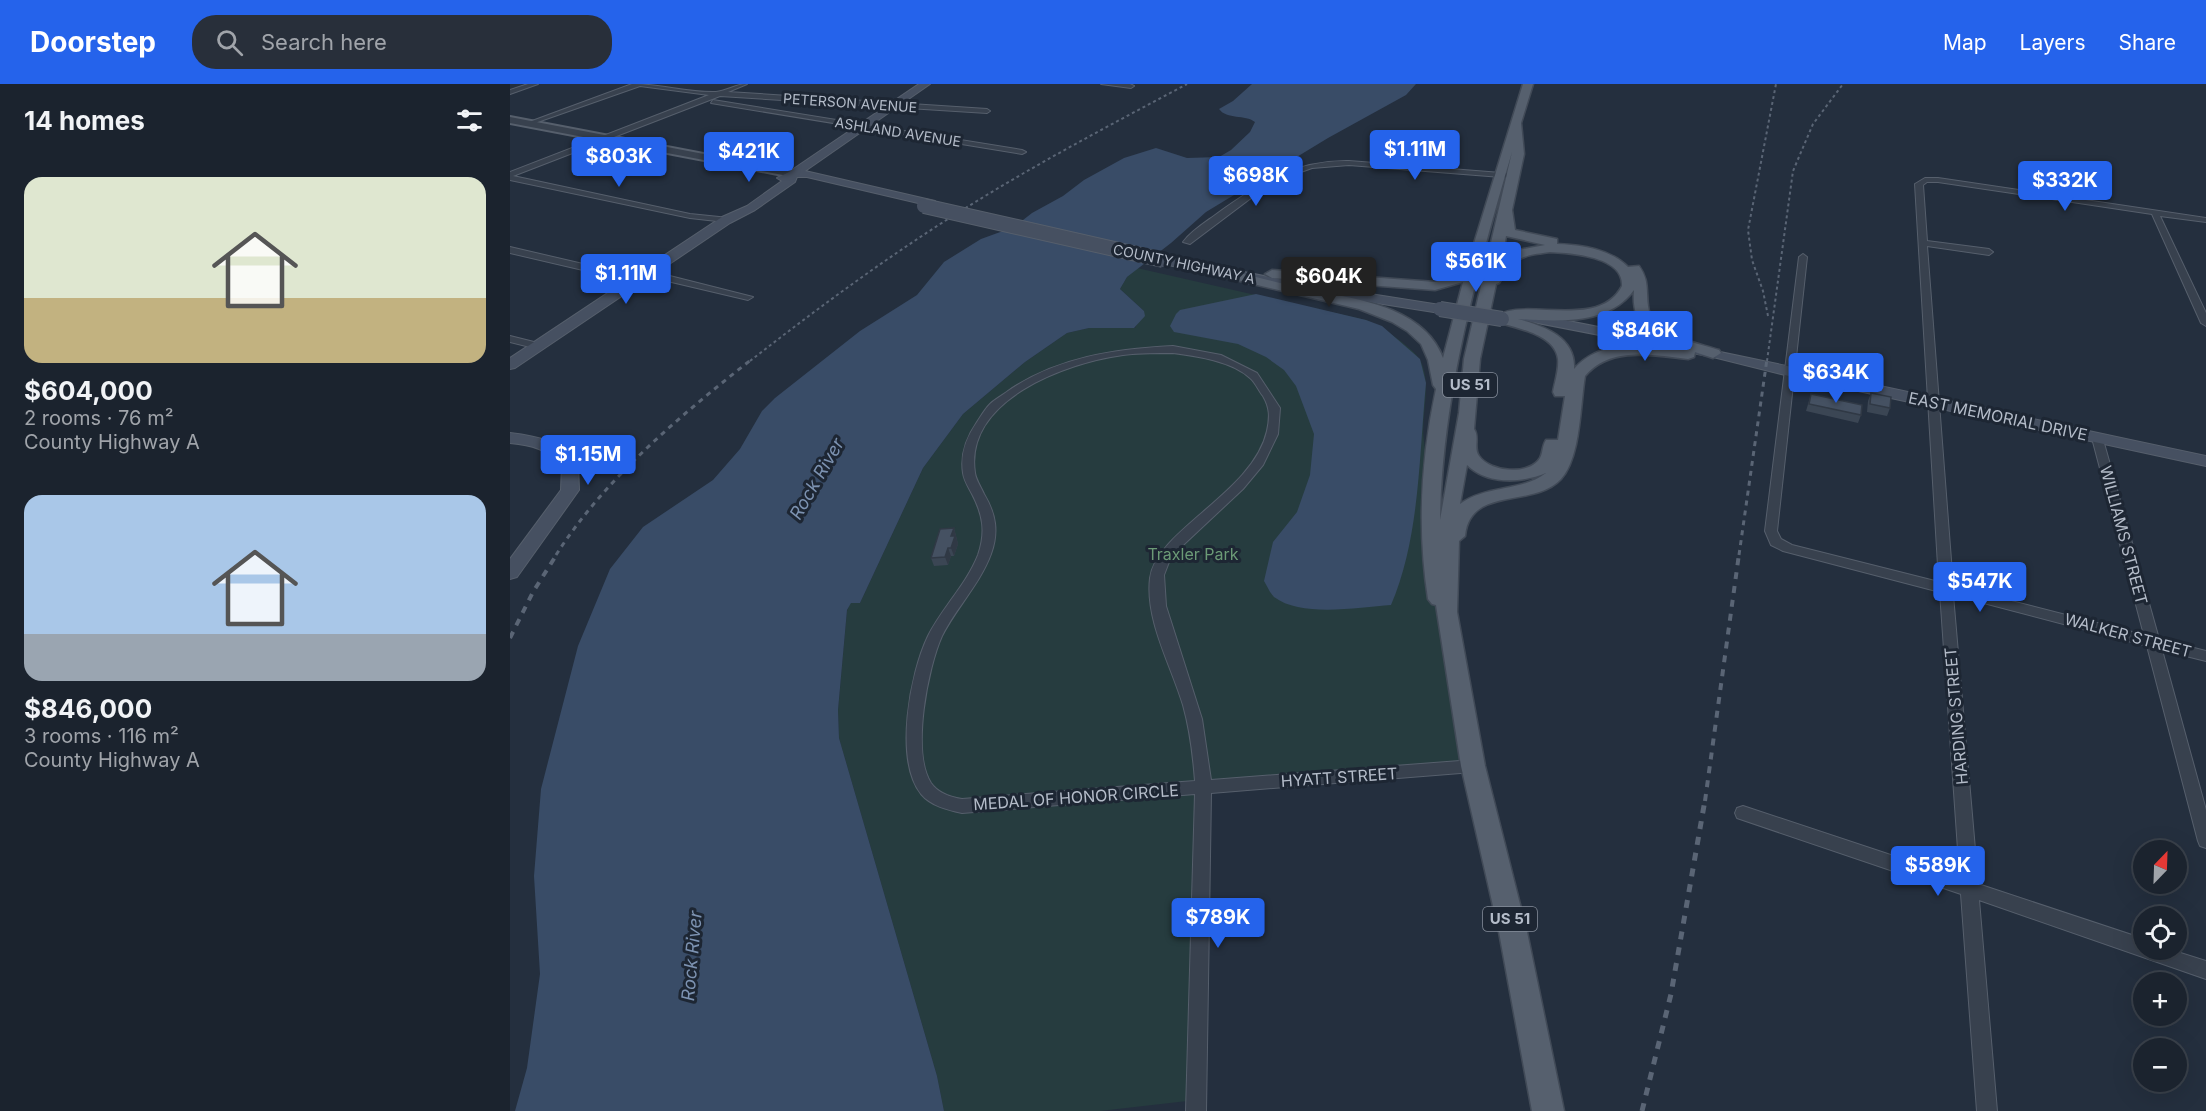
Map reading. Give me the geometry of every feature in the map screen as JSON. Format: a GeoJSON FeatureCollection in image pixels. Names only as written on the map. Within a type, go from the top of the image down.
{"type":"FeatureCollection","features":[{"type":"Feature","properties":{"kind":"main road"},"geometry":{"type":"LineString","coordinates":[[726,220],[740,207],[783,178],[793,174],[925,84]]}},
{"type":"Feature","properties":{"kind":"main road","name":"US 51"},"geometry":{"type":"LineString","coordinates":[[1467,729],[1434,576],[1430,545],[1431,497],[1449,362],[1498,175],[1528,84]]}},
{"type":"Feature","properties":{"kind":"main road","name":"US 51"},"geometry":{"type":"LineString","coordinates":[[1515,122],[1518,154],[1489,292],[1472,359],[1468,412],[1450,508],[1446,612],[1473,766],[1513,932],[1548,1111]]}},
{"type":"Feature","properties":{"kind":"main road"},"geometry":{"type":"LineString","coordinates":[[793,174],[820,183],[928,205]]}},
{"type":"Feature","properties":{"kind":"main road"},"geometry":{"type":"LineString","coordinates":[[761,201],[791,180],[793,174]]}},
{"type":"Feature","properties":{"kind":"main road"},"geometry":{"type":"LineString","coordinates":[[793,174],[807,174],[928,205]]}},
{"type":"Feature","properties":{"kind":"main road"},"geometry":{"type":"LineString","coordinates":[[510,365],[726,220],[795,184],[820,183]]}},
{"type":"Feature","properties":{"kind":"main road","name":"COUNTY HIGHWAY A"},"geometry":{"type":"LineString","coordinates":[[928,205],[1222,270],[1713,353],[1790,372]]}},
{"type":"Feature","properties":{"kind":"main road"},"geometry":{"type":"LineString","coordinates":[[1506,209],[1509,231],[1512,234],[1601,251],[1626,262],[1639,276],[1642,283],[1640,307],[1649,325],[1668,338],[1713,353]]}},
{"type":"Feature","properties":{"kind":"main road"},"geometry":{"type":"LineString","coordinates":[[1479,249],[1498,242],[1571,245]]}},
{"type":"Feature","properties":{"kind":"main road"},"geometry":{"type":"LineString","coordinates":[[1489,292],[1506,260],[1520,253],[1542,248],[1566,248],[1601,256],[1623,269],[1629,280],[1629,286],[1623,297],[1590,312],[1503,316]]}},
{"type":"Feature","properties":{"kind":"main road"},"geometry":{"type":"LineString","coordinates":[[1222,270],[1435,286],[1455,281],[1474,265]]}},
{"type":"Feature","properties":{"kind":"main road"},"geometry":{"type":"LineString","coordinates":[[1222,270],[1360,306],[1403,323],[1424,338],[1436,358],[1443,400]]}},
{"type":"Feature","properties":{"kind":"main road"},"geometry":{"type":"LineString","coordinates":[[1468,412],[1468,451],[1477,464],[1493,472],[1512,474],[1529,472],[1547,462],[1566,362],[1564,352],[1558,344],[1546,336],[1503,316]]}},
{"type":"Feature","properties":{"kind":"main road","name":"COUNTY HIGHWAY A"},"geometry":{"type":"LineString","coordinates":[[1503,316],[1777,373],[1790,372]]}},
{"type":"Feature","properties":{"kind":"main road"},"geometry":{"type":"LineString","coordinates":[[1449,554],[1457,521],[1471,504],[1545,482],[1554,475],[1564,453],[1576,375],[1583,365],[1615,352],[1688,354]]}},
{"type":"Feature","properties":{"kind":"main road","name":"EAST MEMORIAL DRIVE"},"geometry":{"type":"LineString","coordinates":[[1790,372],[2206,461]]}},
{"type":"Feature","properties":{"kind":"main road"},"geometry":{"type":"LineString","coordinates":[[510,438],[546,444],[560,452],[570,464],[570,490],[510,573]]}},
{"type":"Feature","properties":{"kind":"main road"},"geometry":{"type":"LineString","coordinates":[[1437,446],[1441,466],[1455,479],[1475,488],[1513,492]]}},
{"type":"Feature","properties":{"kind":"street"},"geometry":{"type":"LineString","coordinates":[[510,92],[535,84]]}},
{"type":"Feature","properties":{"kind":"street"},"geometry":{"type":"LineString","coordinates":[[527,124],[639,84]]}},
{"type":"Feature","properties":{"kind":"street","name":"PETERSON AVENUE"},"geometry":{"type":"LineString","coordinates":[[639,84],[717,94],[987,111]]}},
{"type":"Feature","properties":{"kind":"street"},"geometry":{"type":"LineString","coordinates":[[510,176],[744,84]]}},
{"type":"Feature","properties":{"kind":"street"},"geometry":{"type":"LineString","coordinates":[[1104,84],[1131,86]]}},
{"type":"Feature","properties":{"kind":"street","name":"ASHLAND AVENUE"},"geometry":{"type":"LineString","coordinates":[[702,100],[1022,152]]}},
{"type":"Feature","properties":{"kind":"street"},"geometry":{"type":"LineString","coordinates":[[510,120],[793,174]]}},
{"type":"Feature","properties":{"kind":"street"},"geometry":{"type":"LineString","coordinates":[[1187,242],[1232,207],[1267,185],[1300,169],[1346,163],[1514,176]]}},
{"type":"Feature","properties":{"kind":"street"},"geometry":{"type":"LineString","coordinates":[[510,176],[690,216],[726,220]]}},
{"type":"Feature","properties":{"kind":"street","name":"HARDING STREET"},"geometry":{"type":"LineString","coordinates":[[1987,1111],[1946,588],[1919,184],[1925,180],[2155,213]]}},
{"type":"Feature","properties":{"kind":"street"},"geometry":{"type":"LineString","coordinates":[[2155,213],[2206,220]]}},
{"type":"Feature","properties":{"kind":"street"},"geometry":{"type":"LineString","coordinates":[[2155,213],[2206,323]]}},
{"type":"Feature","properties":{"kind":"street"},"geometry":{"type":"LineString","coordinates":[[1923,243],[1989,252]]}},
{"type":"Feature","properties":{"kind":"street"},"geometry":{"type":"LineString","coordinates":[[510,250],[583,267],[645,273],[748,297]]}},
{"type":"Feature","properties":{"kind":"street"},"geometry":{"type":"LineString","coordinates":[[1790,372],[1803,257]]}},
{"type":"Feature","properties":{"kind":"street"},"geometry":{"type":"LineString","coordinates":[[510,339],[538,346]]}},
{"type":"Feature","properties":{"kind":"street","name":"MEDAL OF HONOR CIRCLE"},"geometry":{"type":"LineString","coordinates":[[1144,350],[1176,351],[1211,356],[1247,370],[1268,392],[1274,407],[1275,417],[1270,441],[1259,461],[1222,502],[1168,553],[1157,579],[1158,603],[1194,718],[1205,787],[962,806],[939,801],[930,794],[921,781],[917,768],[914,724],[921,670],[930,645],[944,620],[980,565],[990,534],[988,515],[969,476],[972,438],[987,412],[1020,384],[1075,361],[1144,350]]}},
{"type":"Feature","properties":{"kind":"street","name":"WALKER STREET"},"geometry":{"type":"LineString","coordinates":[[1790,372],[1771,531],[1773,539],[1788,548],[2206,656]]}},
{"type":"Feature","properties":{"kind":"street","name":"WILLIAMS STREET"},"geometry":{"type":"LineString","coordinates":[[2098,438],[2206,841]]}},
{"type":"Feature","properties":{"kind":"street","name":"HYATT STREET"},"geometry":{"type":"LineString","coordinates":[[1205,787],[1473,766]]}},
{"type":"Feature","properties":{"kind":"street"},"geometry":{"type":"LineString","coordinates":[[1196,1111],[1205,787]]}},
{"type":"Feature","properties":{"kind":"street"},"geometry":{"type":"LineString","coordinates":[[1743,813],[2133,945]]}},
{"type":"Feature","properties":{"kind":"street"},"geometry":{"type":"LineString","coordinates":[[2179,960],[2206,969]]}},
{"type":"Feature","properties":{"kind":"green space","name":"Traxler Park"},"geometry":{"type":"Polygon","coordinates":[[[1137,268],[1366,320],[1396,337],[1420,360],[1426,379],[1423,431],[1429,482],[1473,766],[1205,787],[1196,1100],[1100,1111],[944,1111],[937,1076],[839,738],[838,710],[847,611],[850,603],[860,603],[923,468],[963,414],[1025,362],[1067,333],[1089,328],[1135,328],[1144,311],[1120,289],[1127,277],[1137,268]]]}},
{"type":"Feature","properties":{"kind":"water","name":"Rock River"},"geometry":{"type":"Polygon","coordinates":[[[1252,84],[1416,84],[1406,95],[1328,138],[1206,212],[1127,277],[1120,289],[1144,311],[1145,316],[1134,328],[1089,328],[1067,333],[1025,362],[963,414],[923,468],[860,603],[851,603],[847,610],[838,710],[839,738],[937,1076],[944,1111],[515,1111],[527,1068],[540,974],[534,876],[541,789],[578,646],[610,569],[643,527],[713,480],[740,449],[762,411],[775,398],[860,331],[917,295],[944,262],[981,239],[1014,227],[1084,180],[1124,158],[1156,148],[1187,158],[1219,157],[1231,150],[1250,132],[1255,122],[1227,115],[1219,109],[1233,101],[1252,84]]]}},
{"type":"Feature","properties":{"kind":"water"},"geometry":{"type":"Polygon","coordinates":[[[1256,294],[1366,320],[1382,326],[1420,359],[1426,383],[1417,496],[1408,552],[1391,605],[1331,610],[1300,607],[1274,597],[1264,581],[1273,542],[1297,512],[1310,475],[1314,434],[1296,386],[1284,370],[1266,357],[1238,344],[1174,332],[1170,326],[1180,310],[1256,294]]]}},
{"type":"Feature","properties":{"kind":"building"},"geometry":{"type":"Polygon","coordinates":[[[1871,393],[1891,397],[1890,408],[1870,404],[1871,393]]]}},
{"type":"Feature","properties":{"kind":"building"},"geometry":{"type":"Polygon","coordinates":[[[1811,394],[1862,405],[1861,415],[1809,404],[1811,394]]]}},
{"type":"Feature","properties":{"kind":"building"},"geometry":{"type":"Polygon","coordinates":[[[954,528],[951,536],[955,536],[945,557],[931,558],[940,529],[954,528]]]}},
{"type":"Feature","properties":{"kind":"railway"},"geometry":{"type":"LineString","coordinates":[[750,361],[918,238],[1003,185],[1187,84]]}},
{"type":"Feature","properties":{"kind":"railway"},"geometry":{"type":"LineString","coordinates":[[1768,316],[1763,291],[1752,260],[1748,230],[1776,84]]}},
{"type":"Feature","properties":{"kind":"railway"},"geometry":{"type":"LineString","coordinates":[[1767,361],[1793,171],[1813,124],[1843,84]]}},
{"type":"Feature","properties":{"kind":"railway"},"geometry":{"type":"LineString","coordinates":[[556,555],[597,500],[621,474],[698,402],[752,359]]}},
{"type":"Feature","properties":{"kind":"railway"},"geometry":{"type":"LineString","coordinates":[[1739,555],[1767,359]]}},
{"type":"Feature","properties":{"kind":"railway"},"geometry":{"type":"LineString","coordinates":[[510,638],[533,592],[557,554]]}},
{"type":"Feature","properties":{"kind":"railway"},"geometry":{"type":"LineString","coordinates":[[1705,801],[1739,554]]}},
{"type":"Feature","properties":{"kind":"railway"},"geometry":{"type":"LineString","coordinates":[[1642,1111],[1671,994],[1705,800]]}}]}
